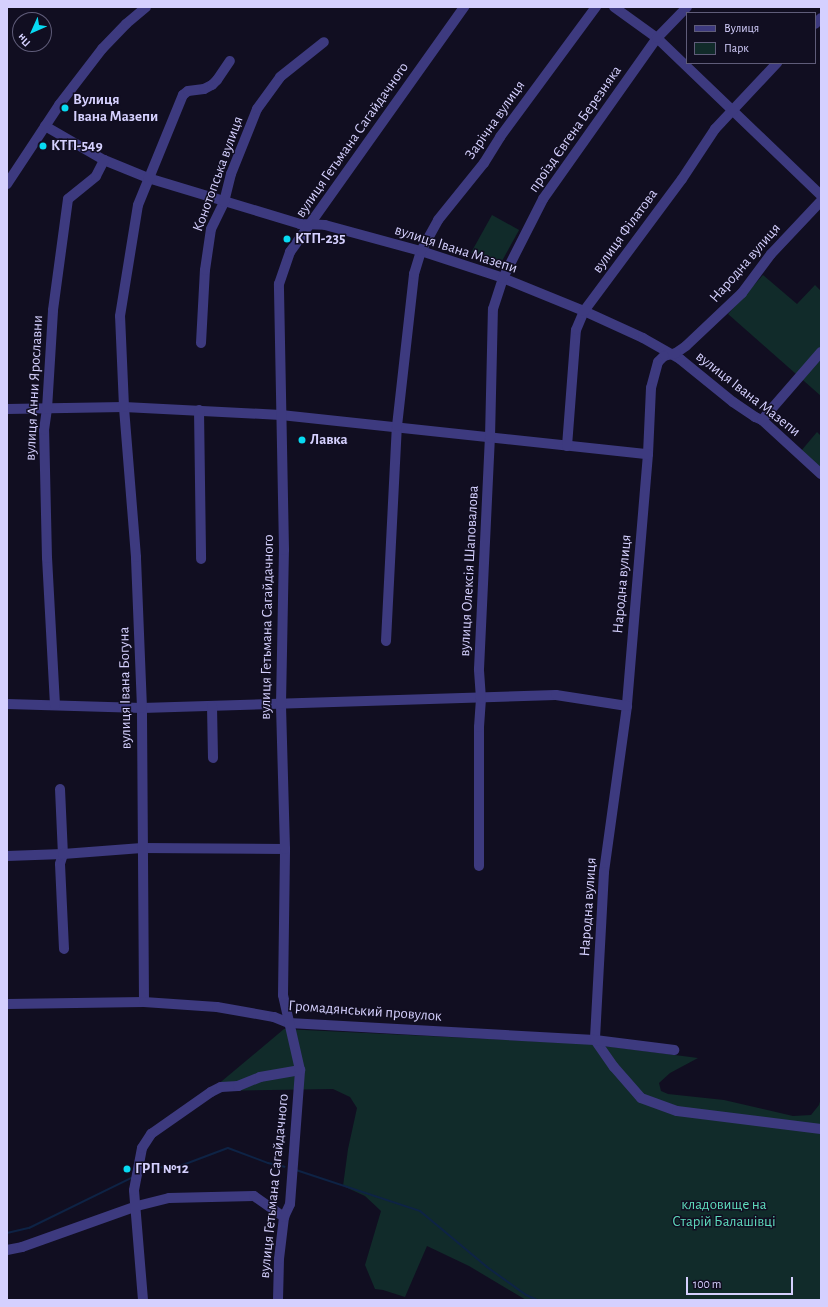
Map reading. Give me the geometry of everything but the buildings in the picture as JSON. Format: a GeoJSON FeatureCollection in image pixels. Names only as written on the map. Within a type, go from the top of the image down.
{"type":"FeatureCollection","features":[{"type":"Feature","properties":{"kind":"street"},"geometry":{"type":"LineString","coordinates":[[7,184],[59,105],[102,49],[126,24],[146,7]]}},
{"type":"Feature","properties":{"kind":"street","name":"вулиця Гетьмана Сагайдачного"},"geometry":{"type":"LineString","coordinates":[[278,1300],[279,1259],[284,1217],[290,1204],[300,1070],[283,995],[285,849],[281,704],[284,550],[279,284],[290,252],[464,7]]}},
{"type":"Feature","properties":{"kind":"street","name":"Зарічна вулиця"},"geometry":{"type":"LineString","coordinates":[[421,251],[438,220],[484,163],[500,137],[596,7]]}},
{"type":"Feature","properties":{"kind":"street"},"geometry":{"type":"LineString","coordinates":[[614,7],[657,38],[821,195]]}},
{"type":"Feature","properties":{"kind":"street","name":"проїзд Євгена Березняка"},"geometry":{"type":"LineString","coordinates":[[503,278],[543,199],[657,38],[687,7]]}},
{"type":"Feature","properties":{"kind":"street","name":"Конотопська вулиця"},"geometry":{"type":"LineString","coordinates":[[201,344],[205,270],[211,229],[224,202],[231,174],[258,109],[280,77],[324,42]]}},
{"type":"Feature","properties":{"kind":"street","name":"вулиця Івана Богуна"},"geometry":{"type":"LineString","coordinates":[[144,1002],[142,708],[136,557],[124,406],[120,316],[138,205],[182,95],[188,91],[204,89],[212,85],[230,61]]}},
{"type":"Feature","properties":{"kind":"street","name":"вулиця Філатова"},"geometry":{"type":"LineString","coordinates":[[567,446],[576,330],[584,311],[682,179],[715,129],[732,109],[776,64]]}},
{"type":"Feature","properties":{"kind":"street","name":"вулиця Івана Мазепи"},"geometry":{"type":"LineString","coordinates":[[45,126],[104,160],[148,178],[300,224],[325,225],[421,251],[503,278],[584,311],[643,338],[672,355],[733,402],[762,420],[821,474]]}},
{"type":"Feature","properties":{"kind":"street","name":"вулиця Анни Ярославни"},"geometry":{"type":"LineString","coordinates":[[55,705],[46,536],[44,430],[47,409],[53,310],[68,199],[96,176],[104,160]]}},
{"type":"Feature","properties":{"kind":"street","name":"Народна вулиця"},"geometry":{"type":"LineString","coordinates":[[595,1040],[604,872],[627,706],[648,454],[651,388],[658,362],[664,356],[672,355],[686,346],[742,293],[771,254],[821,201]]}},
{"type":"Feature","properties":{"kind":"street"},"geometry":{"type":"LineString","coordinates":[[386,641],[397,426],[414,274],[421,251]]}},
{"type":"Feature","properties":{"kind":"street","name":"вулиця Олексія Шаповалова"},"geometry":{"type":"LineString","coordinates":[[479,866],[479,727],[481,699],[479,669],[490,438],[493,309],[503,278]]}},
{"type":"Feature","properties":{"kind":"street"},"geometry":{"type":"LineString","coordinates":[[762,420],[821,352]]}},
{"type":"Feature","properties":{"kind":"street"},"geometry":{"type":"LineString","coordinates":[[7,409],[124,406],[281,415],[397,426],[490,438],[648,454]]}},
{"type":"Feature","properties":{"kind":"street"},"geometry":{"type":"LineString","coordinates":[[199,410],[201,559]]}},
{"type":"Feature","properties":{"kind":"street"},"geometry":{"type":"LineString","coordinates":[[7,704],[142,708],[384,700],[481,699],[556,695],[627,706]]}},
{"type":"Feature","properties":{"kind":"street"},"geometry":{"type":"LineString","coordinates":[[212,706],[213,758]]}},
{"type":"Feature","properties":{"kind":"street"},"geometry":{"type":"LineString","coordinates":[[60,789],[63,854],[60,864],[64,949]]}},
{"type":"Feature","properties":{"kind":"street"},"geometry":{"type":"LineString","coordinates":[[7,856],[63,854],[142,848],[285,849]]}},
{"type":"Feature","properties":{"kind":"street","name":"Громадянський провулок"},"geometry":{"type":"LineString","coordinates":[[7,1004],[144,1002],[218,1007],[274,1017],[289,1023],[595,1040],[674,1050]]}},
{"type":"Feature","properties":{"kind":"street"},"geometry":{"type":"LineString","coordinates":[[595,1040],[614,1067],[641,1098],[677,1111],[821,1129]]}},
{"type":"Feature","properties":{"kind":"street"},"geometry":{"type":"LineString","coordinates":[[143,1300],[137,1206],[134,1190],[142,1148],[151,1134],[168,1121],[221,1087],[238,1086],[260,1077],[300,1070]]}},
{"type":"Feature","properties":{"kind":"street"},"geometry":{"type":"LineString","coordinates":[[7,1250],[22,1247],[137,1206],[169,1198],[254,1196],[284,1217]]}},
{"type":"Feature","properties":{"kind":"green space"},"geometry":{"type":"Polygon","coordinates":[[[492,215],[519,230],[498,268],[471,253],[492,215]]]}},
{"type":"Feature","properties":{"kind":"green space"},"geometry":{"type":"Polygon","coordinates":[[[763,275],[797,304],[815,285],[821,291],[821,396],[728,314],[763,275]]]}},
{"type":"Feature","properties":{"kind":"green space"},"geometry":{"type":"Polygon","coordinates":[[[817,432],[821,436],[821,478],[796,457],[817,432]]]}},
{"type":"Feature","properties":{"kind":"green space","name":"кладовище на Старій Балашівці"},"geometry":{"type":"Polygon","coordinates":[[[284,1029],[590,1044],[698,1058],[670,1073],[659,1083],[661,1091],[668,1094],[724,1100],[793,1116],[811,1115],[819,1105],[821,1098],[821,1300],[526,1300],[469,1266],[427,1246],[405,1297],[375,1289],[365,1265],[381,1211],[365,1196],[343,1186],[348,1149],[357,1108],[350,1097],[333,1089],[210,1091],[284,1029]]]}},
{"type":"Feature","properties":{"kind":"waterway"},"geometry":{"type":"LineString","coordinates":[[143,1172],[151,1168],[180,1166],[228,1148],[268,1163],[285,1167]]}},
{"type":"Feature","properties":{"kind":"waterway"},"geometry":{"type":"LineString","coordinates":[[296,1170],[420,1211],[487,1267],[526,1295],[537,1300]]}},
{"type":"Feature","properties":{"kind":"waterway"},"geometry":{"type":"LineString","coordinates":[[7,1233],[29,1228],[131,1178]]}},
{"type":"Feature","properties":{"kind":"place","name":"Вулиця Івана Мазепи"},"geometry":{"type":"Point","coordinates":[65,108]}},
{"type":"Feature","properties":{"kind":"place","name":"КТП-549"},"geometry":{"type":"Point","coordinates":[43,146]}},
{"type":"Feature","properties":{"kind":"place","name":"КТП-235"},"geometry":{"type":"Point","coordinates":[287,239]}},
{"type":"Feature","properties":{"kind":"place","name":"Лавка"},"geometry":{"type":"Point","coordinates":[302,440]}},
{"type":"Feature","properties":{"kind":"place","name":"ГРП №12"},"geometry":{"type":"Point","coordinates":[127,1169]}}]}
